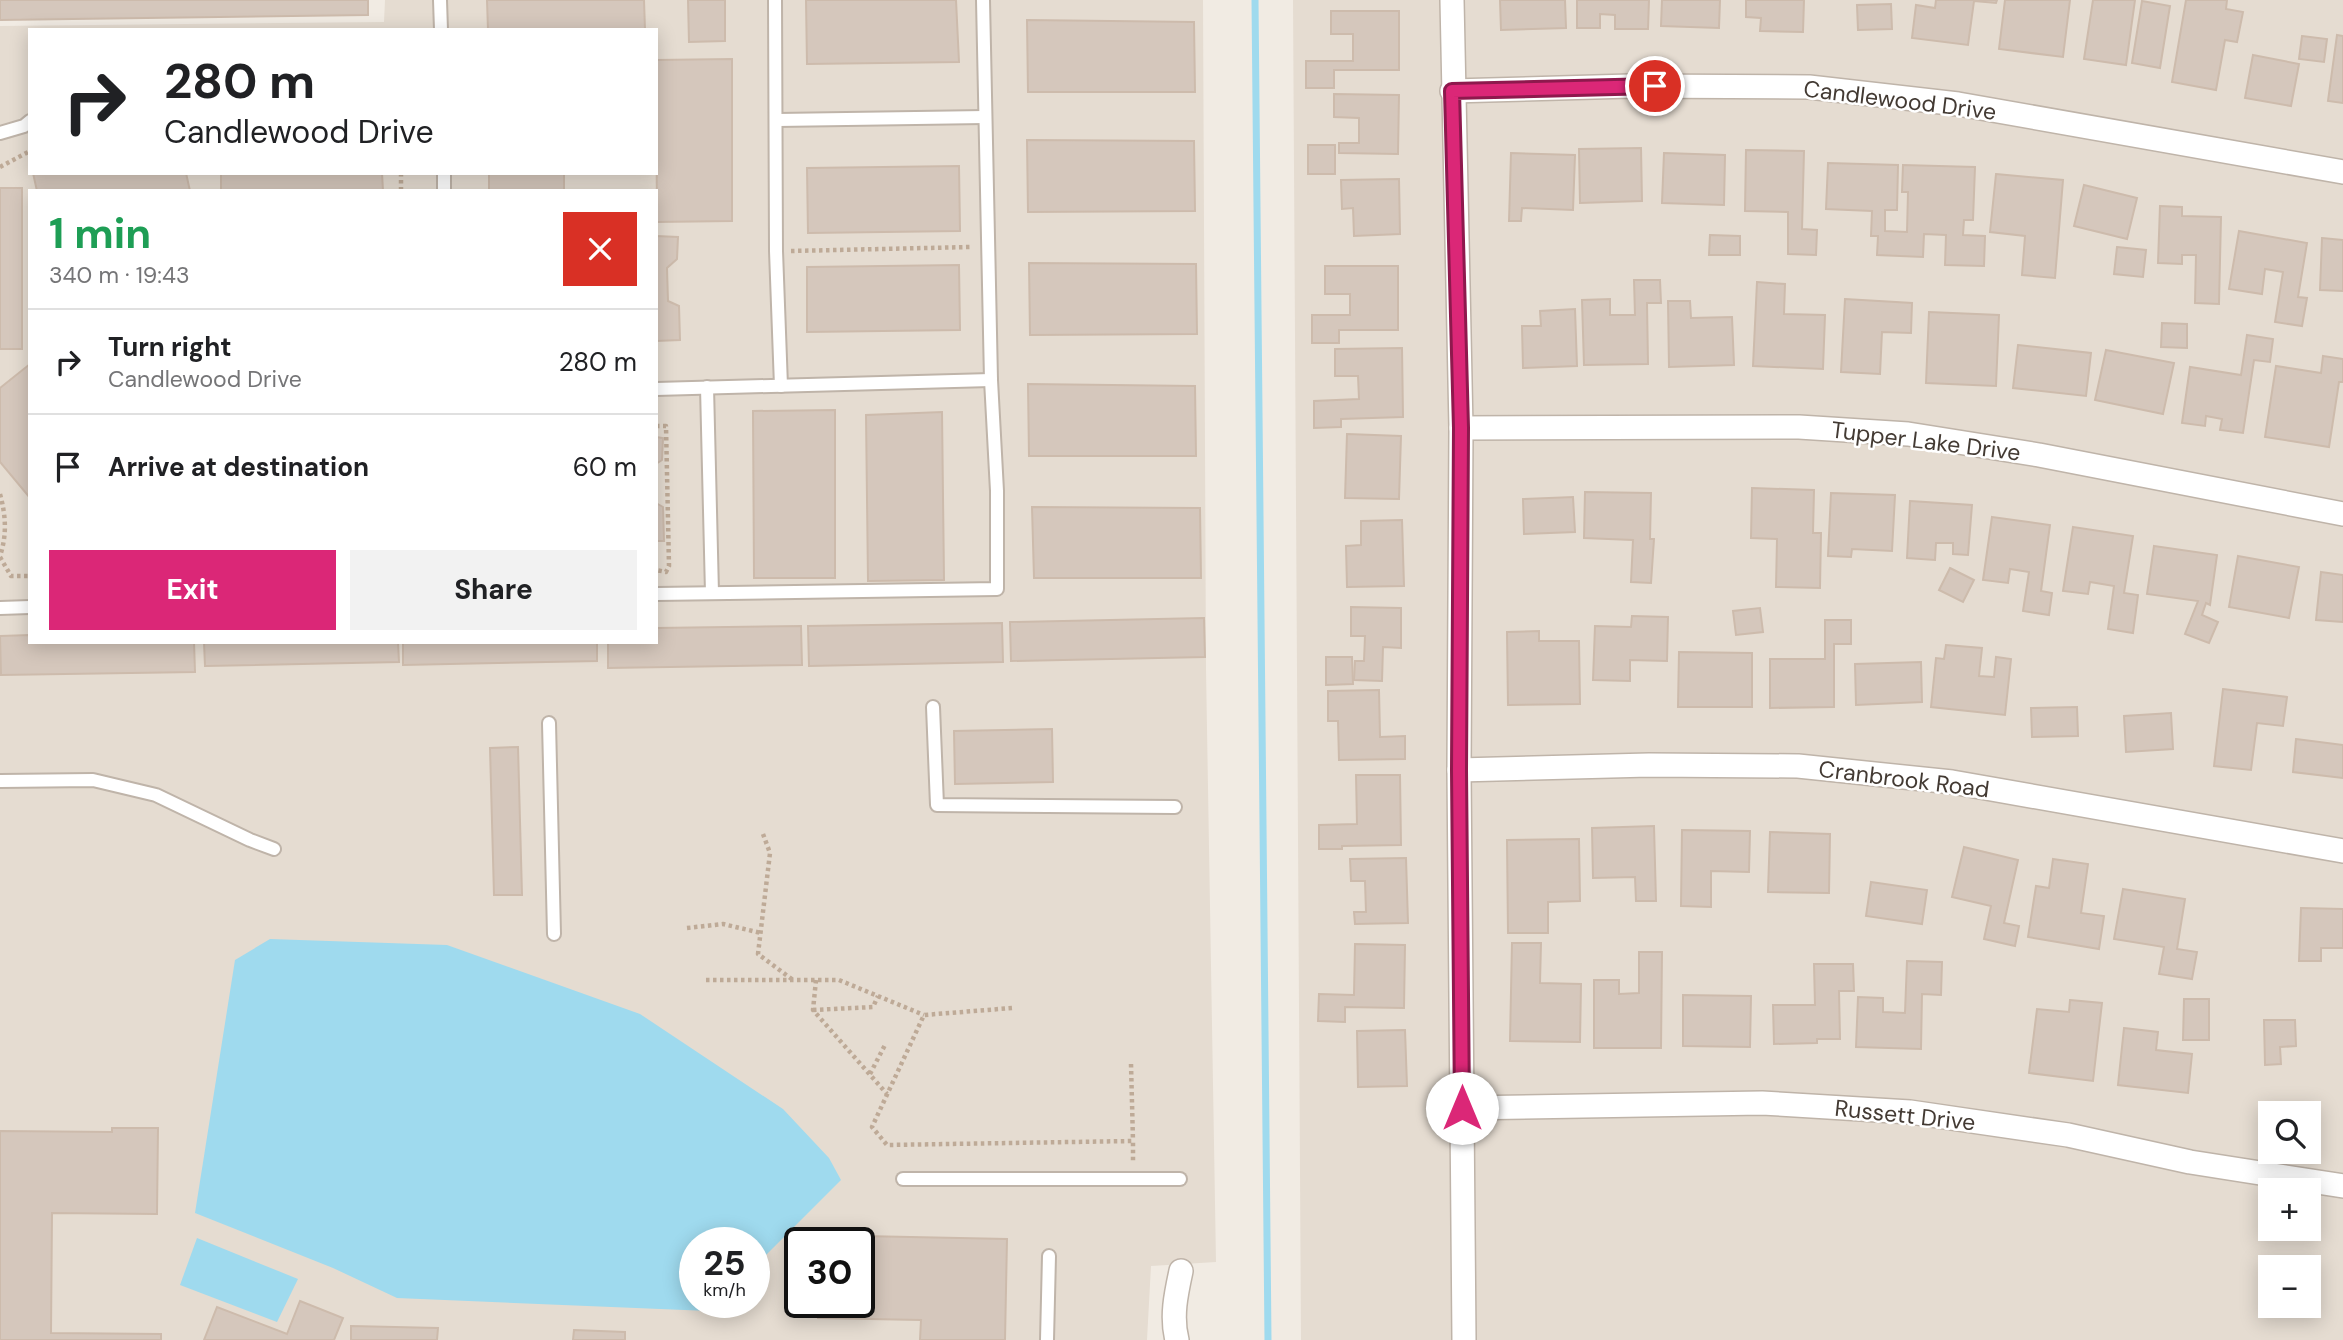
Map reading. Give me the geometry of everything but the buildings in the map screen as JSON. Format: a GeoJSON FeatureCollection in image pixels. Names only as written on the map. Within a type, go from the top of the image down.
{"type":"FeatureCollection","features":[{"type":"Feature","properties":{"kind":"street"},"geometry":{"type":"LineString","coordinates":[[1452,0],[1461,428],[1459,770],[1464,1340]]}},
{"type":"Feature","properties":{"kind":"street","name":"Candlewood Drive"},"geometry":{"type":"LineString","coordinates":[[1452,91],[1630,86],[1809,87],[1958,104],[2343,172]]}},
{"type":"Feature","properties":{"kind":"street","name":"Tupper Lake Drive"},"geometry":{"type":"LineString","coordinates":[[1461,428],[1799,427],[1908,434],[2039,455],[2343,514]]}},
{"type":"Feature","properties":{"kind":"street","name":"Cranbrook Road"},"geometry":{"type":"LineString","coordinates":[[1459,770],[1649,765],[1798,766],[1952,782],[2343,851]]}},
{"type":"Feature","properties":{"kind":"street","name":"Russett Drive"},"geometry":{"type":"LineString","coordinates":[[1462,1108],[1762,1103],[1910,1112],[2068,1135],[2190,1162],[2343,1186]]}},
{"type":"Feature","properties":{"kind":"street"},"geometry":{"type":"LineString","coordinates":[[1177,1340],[1173,1326],[1181,1271]]}},
{"type":"Feature","properties":{"kind":"lane"},"geometry":{"type":"LineString","coordinates":[[440,0],[441,28]]}},
{"type":"Feature","properties":{"kind":"lane"},"geometry":{"type":"LineString","coordinates":[[775,0],[776,251],[781,386]]}},
{"type":"Feature","properties":{"kind":"lane"},"geometry":{"type":"LineString","coordinates":[[658,594],[997,589],[997,491],[991,380],[983,0]]}},
{"type":"Feature","properties":{"kind":"lane"},"geometry":{"type":"LineString","coordinates":[[777,120],[985,117]]}},
{"type":"Feature","properties":{"kind":"lane"},"geometry":{"type":"LineString","coordinates":[[0,133],[28,123]]}},
{"type":"Feature","properties":{"kind":"lane"},"geometry":{"type":"LineString","coordinates":[[658,388],[991,380]]}},
{"type":"Feature","properties":{"kind":"lane"},"geometry":{"type":"LineString","coordinates":[[707,387],[712,593]]}},
{"type":"Feature","properties":{"kind":"lane"},"geometry":{"type":"LineString","coordinates":[[0,608],[28,607]]}},
{"type":"Feature","properties":{"kind":"lane"},"geometry":{"type":"LineString","coordinates":[[933,707],[937,805],[1175,807]]}},
{"type":"Feature","properties":{"kind":"lane"},"geometry":{"type":"LineString","coordinates":[[549,723],[554,934]]}},
{"type":"Feature","properties":{"kind":"lane"},"geometry":{"type":"LineString","coordinates":[[0,781],[93,780],[156,794],[274,849]]}},
{"type":"Feature","properties":{"kind":"lane"},"geometry":{"type":"LineString","coordinates":[[903,1179],[1180,1179]]}},
{"type":"Feature","properties":{"kind":"lane"},"geometry":{"type":"LineString","coordinates":[[1047,1340],[1049,1256]]}},
{"type":"Feature","properties":{"kind":"path"},"geometry":{"type":"LineString","coordinates":[[0,167],[28,152]]}},
{"type":"Feature","properties":{"kind":"path"},"geometry":{"type":"LineString","coordinates":[[776,251],[988,247]]}},
{"type":"Feature","properties":{"kind":"path"},"geometry":{"type":"LineString","coordinates":[[658,426],[666,426],[669,566],[666,572],[658,570]]}},
{"type":"Feature","properties":{"kind":"path"},"geometry":{"type":"LineString","coordinates":[[0,494],[5,514],[5,539],[0,557],[11,576],[28,576]]}},
{"type":"Feature","properties":{"kind":"path"},"geometry":{"type":"LineString","coordinates":[[763,835],[770,853],[758,954],[794,980]]}},
{"type":"Feature","properties":{"kind":"path"},"geometry":{"type":"LineString","coordinates":[[687,928],[723,924],[761,933]]}},
{"type":"Feature","properties":{"kind":"path"},"geometry":{"type":"LineString","coordinates":[[816,980],[813,1010],[887,1094]]}},
{"type":"Feature","properties":{"kind":"path"},"geometry":{"type":"LineString","coordinates":[[706,981],[839,980],[924,1015],[1012,1008]]}},
{"type":"Feature","properties":{"kind":"path"},"geometry":{"type":"LineString","coordinates":[[813,1010],[873,1007],[878,996]]}},
{"type":"Feature","properties":{"kind":"path"},"geometry":{"type":"LineString","coordinates":[[924,1015],[872,1127],[887,1145],[1133,1141]]}},
{"type":"Feature","properties":{"kind":"path"},"geometry":{"type":"LineString","coordinates":[[870,1074],[886,1043]]}},
{"type":"Feature","properties":{"kind":"path"},"geometry":{"type":"LineString","coordinates":[[1131,1063],[1133,1179]]}},
{"type":"Feature","properties":{"kind":"shaded area"},"geometry":{"type":"Polygon","coordinates":[[[385,0],[1203,0],[1206,669],[1216,1262],[1151,1266],[1147,1340],[0,1340],[0,26],[384,22],[385,0]]]}},
{"type":"Feature","properties":{"kind":"shaded area"},"geometry":{"type":"Polygon","coordinates":[[[1293,0],[2343,0],[2343,1340],[1301,1340],[1293,0]]]}},
{"type":"Feature","properties":{"kind":"water"},"geometry":{"type":"Polygon","coordinates":[[[270,939],[447,945],[640,1014],[783,1109],[829,1158],[841,1180],[794,1227],[784,1227],[784,1237],[770,1251],[770,1227],[679,1227],[679,1310],[397,1298],[333,1268],[195,1213],[235,960],[270,939]]]}},
{"type":"Feature","properties":{"kind":"water"},"geometry":{"type":"Polygon","coordinates":[[[197,1238],[298,1279],[277,1322],[180,1285],[197,1238]]]}},
{"type":"Feature","properties":{"kind":"waterway"},"geometry":{"type":"LineString","coordinates":[[1255,0],[1268,1340]]}},
{"type":"Feature","properties":{"kind":"route"},"geometry":{"type":"LineString","coordinates":[[1462,1108],[1459,770],[1461,428],[1452,91],[1655,86]]}}]}
